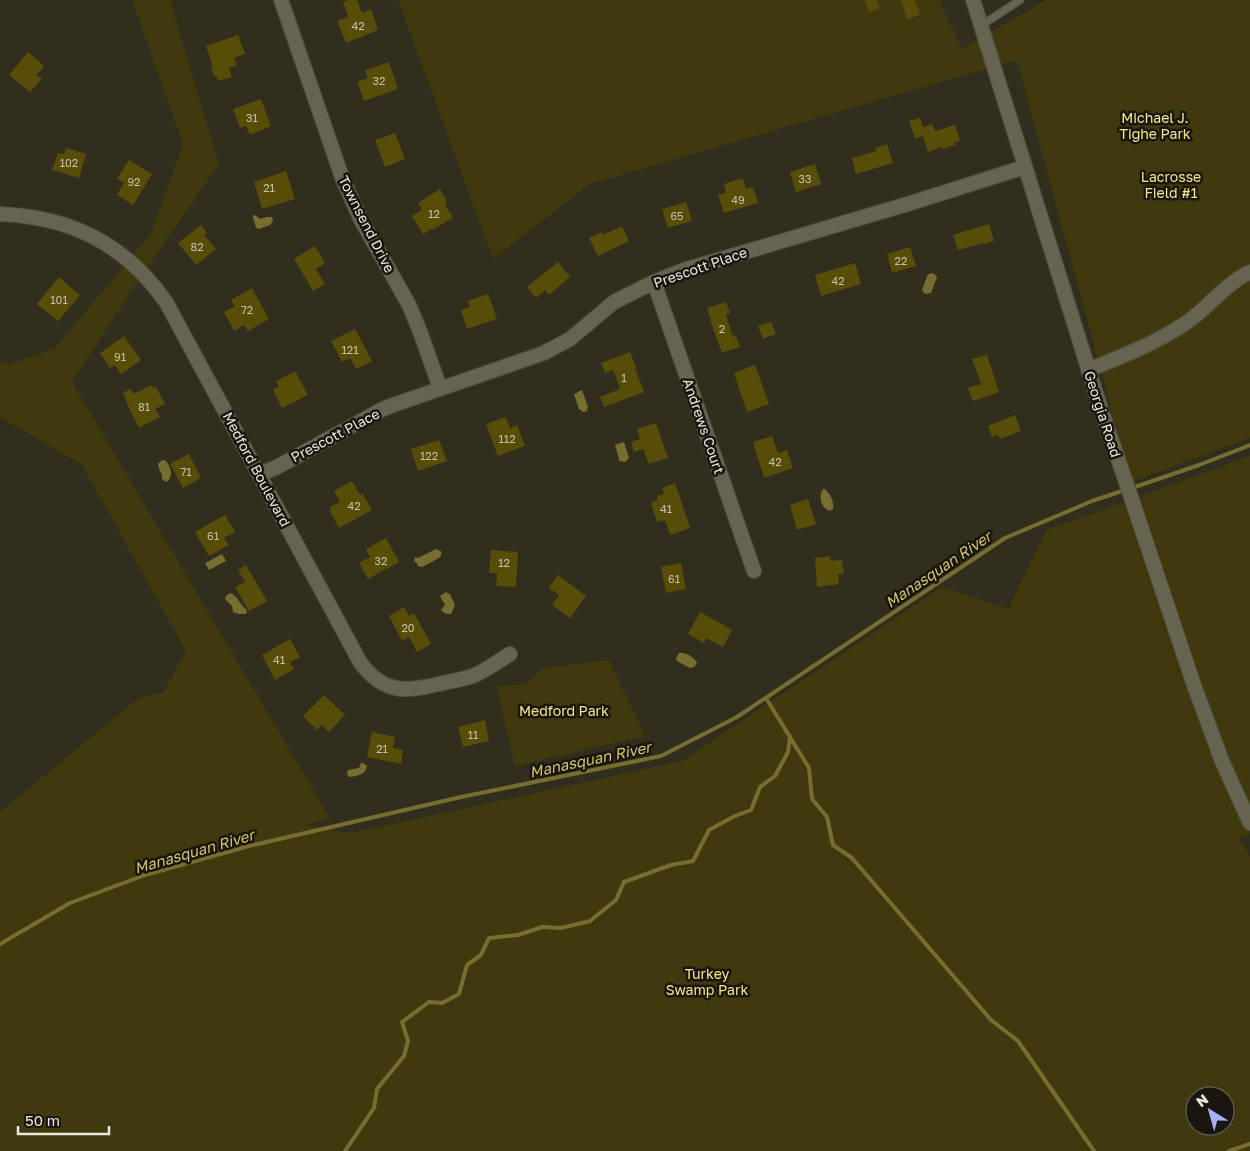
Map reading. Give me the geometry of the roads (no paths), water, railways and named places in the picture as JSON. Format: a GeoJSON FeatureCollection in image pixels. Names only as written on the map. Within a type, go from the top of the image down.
{"type":"FeatureCollection","features":[{"type":"Feature","properties":{"kind":"street","name":"Townsend Drive"},"geometry":{"type":"LineString","coordinates":[[281,0],[343,180],[361,220],[409,305],[440,388]]}},
{"type":"Feature","properties":{"kind":"street","name":"Georgia Road"},"geometry":{"type":"LineString","coordinates":[[973,0],[1088,370],[1195,688],[1215,743],[1250,823]]}},
{"type":"Feature","properties":{"kind":"street","name":"Prescott Place"},"geometry":{"type":"LineString","coordinates":[[260,474],[383,409],[544,353],[570,339],[614,302],[654,282],[684,270],[1025,168]]}},
{"type":"Feature","properties":{"kind":"street","name":"Medford Boulevard"},"geometry":{"type":"LineString","coordinates":[[0,214],[38,218],[73,227],[114,250],[149,279],[166,302],[360,662],[368,672],[380,682],[400,689],[413,689],[474,676],[510,654]]}},
{"type":"Feature","properties":{"kind":"street"},"geometry":{"type":"LineString","coordinates":[[1088,370],[1143,348],[1162,338],[1188,322],[1226,288],[1250,272]]}},
{"type":"Feature","properties":{"kind":"street","name":"Andrews Court"},"geometry":{"type":"LineString","coordinates":[[654,282],[754,571]]}},
{"type":"Feature","properties":{"kind":"lane"},"geometry":{"type":"LineString","coordinates":[[982,25],[1020,0]]}},
{"type":"Feature","properties":{"kind":"waterway","name":"Manasquan River"},"geometry":{"type":"LineString","coordinates":[[1132,488],[1250,445]]}},
{"type":"Feature","properties":{"kind":"waterway","name":"Manasquan River"},"geometry":{"type":"LineString","coordinates":[[0,944],[70,903],[145,875],[249,846],[461,797],[661,756],[737,717],[1005,538],[1092,501],[1125,490]]}},
{"type":"Feature","properties":{"kind":"waterway"},"geometry":{"type":"LineString","coordinates":[[766,698],[809,768],[812,799],[827,817],[833,845],[852,858],[991,1020],[1018,1041],[1094,1151]]}},
{"type":"Feature","properties":{"kind":"waterway"},"geometry":{"type":"LineString","coordinates":[[345,1151],[374,1108],[377,1089],[404,1056],[408,1041],[402,1022],[429,1002],[442,1003],[459,994],[467,965],[481,955],[489,938],[518,935],[542,927],[561,928],[590,921],[616,900],[624,882],[671,865],[693,861],[709,830],[751,810],[760,787],[775,776],[788,752],[790,737]]}},
{"type":"Feature","properties":{"kind":"waterway"},"geometry":{"type":"LineString","coordinates":[[1229,1151],[1250,1144]]}},
{"type":"Feature","properties":{"kind":"park label","name":"Michael J. Tighe Park"},"geometry":{"type":"Point","coordinates":[1155,126]}},
{"type":"Feature","properties":{"kind":"park label","name":"Lacrosse Field #1"},"geometry":{"type":"Point","coordinates":[1171,184]}},
{"type":"Feature","properties":{"kind":"park label","name":"Medford Park"},"geometry":{"type":"Point","coordinates":[564,710]}},
{"type":"Feature","properties":{"kind":"park label","name":"Turkey Swamp Park"},"geometry":{"type":"Point","coordinates":[707,982]}}]}
